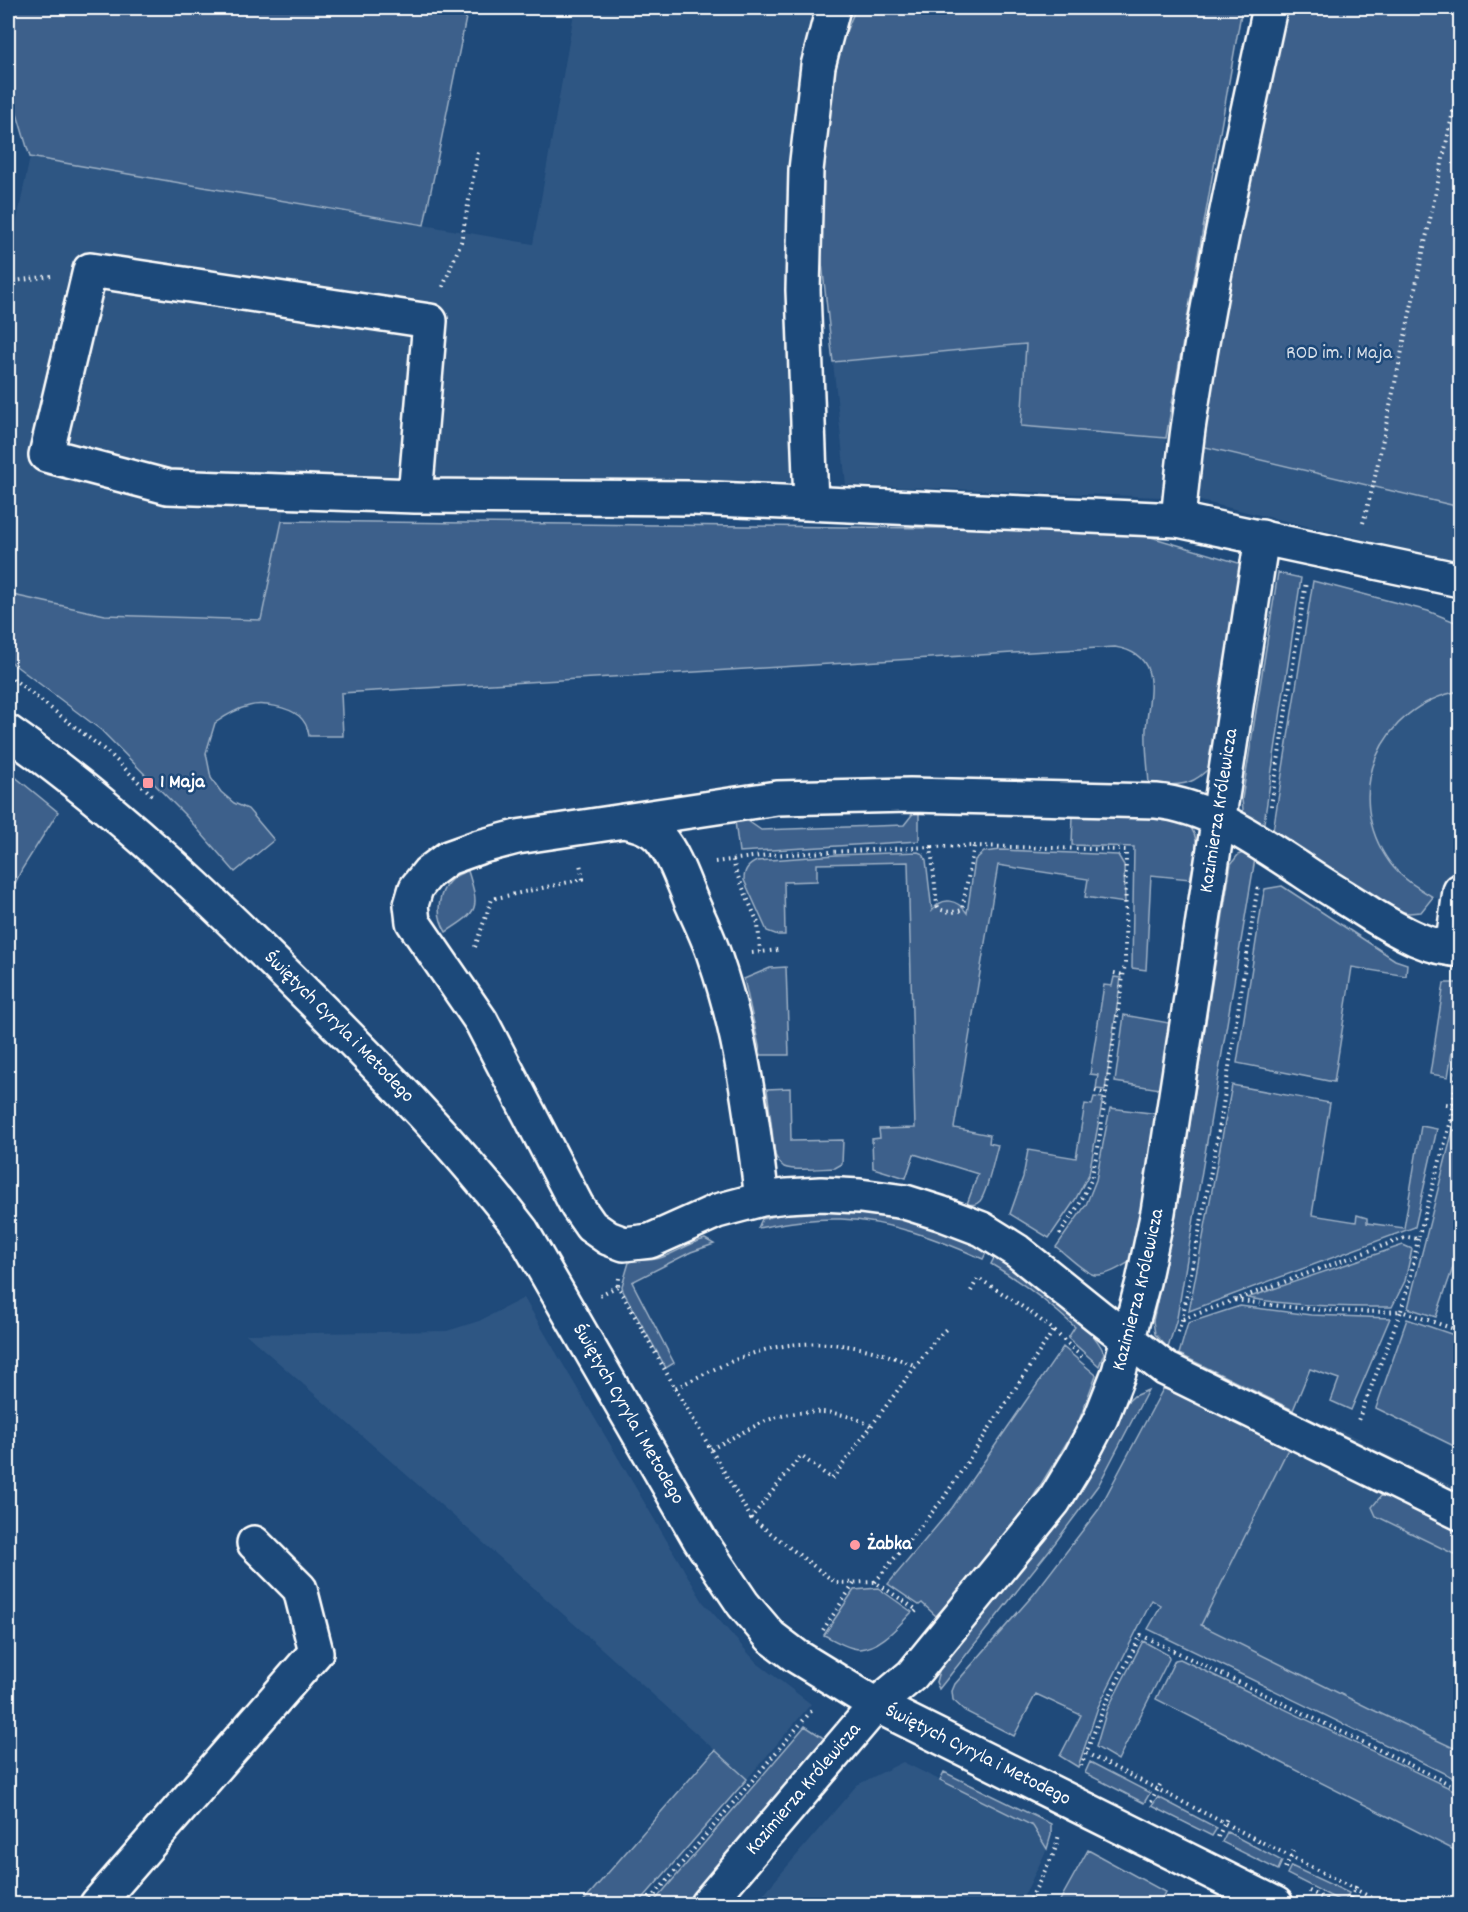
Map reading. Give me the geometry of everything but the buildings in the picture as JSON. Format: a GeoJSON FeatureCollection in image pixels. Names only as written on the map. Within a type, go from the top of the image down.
{"type":"FeatureCollection","features":[{"type":"Feature","properties":{"kind":"street"},"geometry":{"type":"LineString","coordinates":[[811,503],[804,290],[806,170],[818,66],[833,8]]}},
{"type":"Feature","properties":{"kind":"street"},"geometry":{"type":"LineString","coordinates":[[1178,520],[1188,431],[1202,340],[1233,178],[1270,8]]}},
{"type":"Feature","properties":{"kind":"street"},"geometry":{"type":"LineString","coordinates":[[415,496],[430,321],[90,270],[46,455],[168,487],[415,496],[692,498],[1178,520],[1461,580]]}},
{"type":"Feature","properties":{"kind":"street","name":"Kazimierza Królewicza"},"geometry":{"type":"LineString","coordinates":[[707,1905],[876,1705],[912,1675],[1054,1501],[1096,1428],[1117,1377],[1129,1340],[1158,1212],[1262,537]]}},
{"type":"Feature","properties":{"kind":"street","name":"Świętych Cyryla i Metodego"},"geometry":{"type":"LineString","coordinates":[[8,709],[45,744],[82,788]]}},
{"type":"Feature","properties":{"kind":"street","name":"Świętych Cyryla i Metodego"},"geometry":{"type":"LineString","coordinates":[[8,732],[82,788],[161,856],[285,972],[395,1084],[483,1180],[522,1231],[694,1530],[743,1604],[771,1636],[796,1656],[876,1705],[1278,1891]]}},
{"type":"Feature","properties":{"kind":"street"},"geometry":{"type":"LineString","coordinates":[[1461,891],[1456,949],[1410,937],[1330,889],[1251,837],[1176,803],[910,795],[777,798],[517,837],[448,858],[428,873],[416,888],[411,905],[413,922],[481,1021],[577,1206],[591,1226],[608,1238],[624,1244],[650,1241],[717,1211],[762,1199],[821,1194],[905,1202],[982,1229],[1017,1251],[1166,1369],[1461,1513]]}},
{"type":"Feature","properties":{"kind":"street"},"geometry":{"type":"LineString","coordinates":[[624,821],[641,824],[659,838],[685,886],[715,957],[729,1003],[743,1065],[762,1199]]}},
{"type":"Feature","properties":{"kind":"street"},"geometry":{"type":"LineString","coordinates":[[98,1905],[316,1652],[300,1589],[254,1543]]}},
{"type":"Feature","properties":{"kind":"path"},"geometry":{"type":"LineString","coordinates":[[1373,486],[1461,79]]}},
{"type":"Feature","properties":{"kind":"path"},"geometry":{"type":"LineString","coordinates":[[430,321],[461,242],[478,152]]}},
{"type":"Feature","properties":{"kind":"path"},"geometry":{"type":"LineString","coordinates":[[1308,575],[1219,1130],[1182,1320],[1407,1237],[1418,1239]]}},
{"type":"Feature","properties":{"kind":"path"},"geometry":{"type":"LineString","coordinates":[[931,847],[937,905],[939,909],[955,912],[963,908],[974,846]]}},
{"type":"Feature","properties":{"kind":"path"},"geometry":{"type":"LineString","coordinates":[[710,863],[768,855],[931,847],[1126,850],[1127,913],[1124,975],[1098,1148],[1091,1180],[1080,1203],[1038,1267]]}},
{"type":"Feature","properties":{"kind":"path"},"geometry":{"type":"LineString","coordinates":[[733,860],[758,923],[760,952]]}},
{"type":"Feature","properties":{"kind":"path"},"geometry":{"type":"LineString","coordinates":[[474,948],[492,899],[583,879],[579,862]]}},
{"type":"Feature","properties":{"kind":"path"},"geometry":{"type":"LineString","coordinates":[[1114,973],[1124,975]]}},
{"type":"Feature","properties":{"kind":"path"},"geometry":{"type":"LineString","coordinates":[[1361,1416],[1401,1311],[1411,1275],[1418,1239],[1451,1121],[1461,1047]]}},
{"type":"Feature","properties":{"kind":"path"},"geometry":{"type":"LineString","coordinates":[[1095,1091],[1107,1094]]}},
{"type":"Feature","properties":{"kind":"path"},"geometry":{"type":"LineString","coordinates":[[1446,1104],[1454,1105]]}},
{"type":"Feature","properties":{"kind":"path"},"geometry":{"type":"LineString","coordinates":[[1451,1121],[1461,1123]]}},
{"type":"Feature","properties":{"kind":"path"},"geometry":{"type":"LineString","coordinates":[[634,1243],[623,1265],[618,1286],[751,1518],[766,1530]]}},
{"type":"Feature","properties":{"kind":"path"},"geometry":{"type":"LineString","coordinates":[[971,1291],[978,1278],[1053,1330],[1067,1345],[1098,1370],[1117,1377]]}},
{"type":"Feature","properties":{"kind":"path"},"geometry":{"type":"LineString","coordinates":[[599,1296],[618,1286]]}},
{"type":"Feature","properties":{"kind":"path"},"geometry":{"type":"LineString","coordinates":[[1235,1300],[1319,1311],[1376,1313],[1401,1311],[1461,1331]]}},
{"type":"Feature","properties":{"kind":"path"},"geometry":{"type":"LineString","coordinates":[[751,1518],[801,1455],[832,1479],[935,1340],[948,1327]]}},
{"type":"Feature","properties":{"kind":"path"},"geometry":{"type":"LineString","coordinates":[[875,1581],[943,1499],[1053,1330]]}},
{"type":"Feature","properties":{"kind":"path"},"geometry":{"type":"LineString","coordinates":[[675,1388],[748,1356],[776,1347],[803,1344],[863,1347],[892,1355],[916,1366]]}},
{"type":"Feature","properties":{"kind":"path"},"geometry":{"type":"LineString","coordinates":[[711,1449],[766,1421],[788,1415],[816,1412],[846,1414],[871,1426]]}},
{"type":"Feature","properties":{"kind":"path"},"geometry":{"type":"LineString","coordinates":[[822,1631],[855,1582]]}},
{"type":"Feature","properties":{"kind":"path"},"geometry":{"type":"LineString","coordinates":[[1078,1775],[1104,1707],[1141,1635],[1461,1790]]}},
{"type":"Feature","properties":{"kind":"path"},"geometry":{"type":"LineString","coordinates":[[647,1905],[815,1706]]}},
{"type":"Feature","properties":{"kind":"path"},"geometry":{"type":"LineString","coordinates":[[1086,1753],[1384,1905]]}},
{"type":"Feature","properties":{"kind":"path"},"geometry":{"type":"LineString","coordinates":[[1147,1810],[1162,1781]]}},
{"type":"Feature","properties":{"kind":"path"},"geometry":{"type":"LineString","coordinates":[[1215,1844],[1228,1816]]}},
{"type":"Feature","properties":{"kind":"path"},"geometry":{"type":"LineString","coordinates":[[1028,1905],[1054,1853],[1059,1830]]}},
{"type":"Feature","properties":{"kind":"path"},"geometry":{"type":"LineString","coordinates":[[1278,1891],[1294,1850]]}},
{"type":"Feature","properties":{"kind":"path"},"geometry":{"type":"LineString","coordinates":[[1348,1905],[1358,1883]]}},
{"type":"Feature","properties":{"kind":"shaded area"},"geometry":{"type":"Polygon","coordinates":[[[575,8],[818,8],[800,489],[288,474],[282,521],[261,620],[105,615],[8,594],[8,263],[30,157],[533,244],[575,8]]]}},
{"type":"Feature","properties":{"kind":"shaded area"},"geometry":{"type":"Polygon","coordinates":[[[1027,344],[1021,426],[1166,438],[1162,497],[846,485],[833,362],[1027,344]]]}},
{"type":"Feature","properties":{"kind":"shaded area"},"geometry":{"type":"Polygon","coordinates":[[[1197,445],[1460,507],[1460,562],[1192,499],[1197,445]]]}},
{"type":"Feature","properties":{"kind":"shaded area"},"geometry":{"type":"Polygon","coordinates":[[[1460,691],[1460,905],[1433,897],[1410,883],[1391,865],[1378,843],[1370,818],[1368,792],[1372,766],[1383,743],[1398,722],[1419,706],[1444,694],[1460,691]]]}},
{"type":"Feature","properties":{"kind":"shaded area"},"geometry":{"type":"Polygon","coordinates":[[[524,1298],[703,1602],[757,1663],[811,1704],[747,1779],[246,1334],[447,1331],[479,1321],[524,1298]]]}},
{"type":"Feature","properties":{"kind":"shaded area"},"geometry":{"type":"Polygon","coordinates":[[[1304,1415],[1361,1439],[1360,1441],[1460,1490],[1460,1751],[1201,1625],[1304,1415]]]}},
{"type":"Feature","properties":{"kind":"shaded area"},"geometry":{"type":"Polygon","coordinates":[[[903,1762],[1033,1826],[1047,1849],[1020,1904],[755,1904],[857,1785],[903,1762]]]}},
{"type":"Feature","properties":{"kind":"green space"},"geometry":{"type":"Polygon","coordinates":[[[12,8],[468,8],[424,225],[30,157],[8,84],[8,38],[12,8]]]}},
{"type":"Feature","properties":{"kind":"green space"},"geometry":{"type":"Polygon","coordinates":[[[856,8],[1242,8],[1166,438],[1021,426],[1026,344],[833,362],[815,200],[828,74],[856,8]]]}},
{"type":"Feature","properties":{"kind":"green space","name":"ROD im. 1 Maja"},"geometry":{"type":"Polygon","coordinates":[[[1286,8],[1460,8],[1460,507],[1197,445],[1286,8]]]}},
{"type":"Feature","properties":{"kind":"green space"},"geometry":{"type":"Polygon","coordinates":[[[282,521],[1127,530],[1242,564],[1211,766],[1197,779],[1190,782],[1176,785],[1149,785],[1146,736],[1150,678],[1141,658],[1130,651],[1115,647],[341,693],[343,736],[309,736],[306,725],[299,716],[288,710],[268,705],[244,707],[215,723],[206,753],[211,778],[221,792],[234,803],[248,809],[274,840],[235,872],[186,816],[101,730],[8,660],[8,594],[105,615],[261,620],[282,521]]]}},
{"type":"Feature","properties":{"kind":"green space"},"geometry":{"type":"Polygon","coordinates":[[[1278,573],[1301,578],[1263,829],[1244,820],[1242,799],[1278,573]]]}},
{"type":"Feature","properties":{"kind":"green space"},"geometry":{"type":"Polygon","coordinates":[[[1313,581],[1428,611],[1460,624],[1460,691],[1432,700],[1408,715],[1389,734],[1376,757],[1369,783],[1369,810],[1376,837],[1390,863],[1404,878],[1433,897],[1421,912],[1397,911],[1272,837],[1313,581]]]}},
{"type":"Feature","properties":{"kind":"green space"},"geometry":{"type":"Polygon","coordinates":[[[8,771],[58,812],[22,869],[8,898],[8,771]]]}},
{"type":"Feature","properties":{"kind":"green space"},"geometry":{"type":"Polygon","coordinates":[[[915,811],[919,811],[919,841],[739,852],[735,821],[745,819],[761,830],[904,825],[915,811]]]}},
{"type":"Feature","properties":{"kind":"green space"},"geometry":{"type":"Polygon","coordinates":[[[1073,815],[1181,818],[1193,832],[1196,839],[1196,853],[1190,879],[1151,875],[1146,970],[1132,968],[1134,847],[1072,845],[1073,815]]]}},
{"type":"Feature","properties":{"kind":"green space"},"geometry":{"type":"Polygon","coordinates":[[[1001,850],[1118,855],[1124,865],[1125,903],[1085,897],[1088,879],[998,865],[954,1128],[990,1135],[989,1143],[998,1145],[983,1196],[979,1202],[971,1205],[967,1204],[978,1174],[914,1154],[906,1178],[873,1168],[872,1139],[880,1138],[879,1129],[915,1128],[908,862],[817,864],[817,881],[784,882],[785,935],[767,931],[744,876],[747,868],[757,861],[918,852],[923,854],[926,860],[932,911],[940,903],[950,901],[959,905],[967,913],[975,860],[984,852],[1001,850]]]}},
{"type":"Feature","properties":{"kind":"green space"},"geometry":{"type":"Polygon","coordinates":[[[1246,852],[1256,853],[1177,1318],[1168,1348],[1155,1334],[1153,1321],[1175,1217],[1231,864],[1238,855],[1246,852]]]}},
{"type":"Feature","properties":{"kind":"green space"},"geometry":{"type":"Polygon","coordinates":[[[468,871],[474,894],[474,908],[465,919],[446,932],[440,914],[441,896],[451,880],[468,871]]]}},
{"type":"Feature","properties":{"kind":"green space"},"geometry":{"type":"Polygon","coordinates":[[[1282,886],[1395,960],[1407,964],[1406,976],[1352,967],[1334,1082],[1237,1063],[1265,889],[1282,886]]]}},
{"type":"Feature","properties":{"kind":"green space"},"geometry":{"type":"Polygon","coordinates":[[[786,967],[789,1055],[761,1055],[744,979],[770,968],[786,967]]]}},
{"type":"Feature","properties":{"kind":"green space"},"geometry":{"type":"Polygon","coordinates":[[[1114,977],[1121,978],[1105,1090],[1096,1089],[1098,1075],[1090,1074],[1104,985],[1112,986],[1114,977]]]}},
{"type":"Feature","properties":{"kind":"green space"},"geometry":{"type":"Polygon","coordinates":[[[1444,983],[1460,983],[1460,1002],[1448,1077],[1430,1074],[1444,983]]]}},
{"type":"Feature","properties":{"kind":"green space"},"geometry":{"type":"Polygon","coordinates":[[[1124,1015],[1169,1023],[1160,1089],[1115,1082],[1124,1015]]]}},
{"type":"Feature","properties":{"kind":"green space"},"geometry":{"type":"Polygon","coordinates":[[[1232,1085],[1330,1103],[1312,1215],[1356,1222],[1357,1215],[1367,1218],[1367,1223],[1404,1228],[1421,1126],[1437,1129],[1415,1227],[1189,1311],[1232,1085]]]}},
{"type":"Feature","properties":{"kind":"green space"},"geometry":{"type":"Polygon","coordinates":[[[790,1088],[791,1141],[843,1140],[842,1164],[835,1168],[795,1169],[784,1167],[779,1161],[775,1155],[767,1089],[790,1088]]]}},
{"type":"Feature","properties":{"kind":"green space"},"geometry":{"type":"Polygon","coordinates":[[[1094,1097],[1103,1098],[1089,1174],[1075,1200],[1049,1238],[1010,1214],[1023,1177],[1028,1150],[1076,1158],[1085,1104],[1092,1105],[1094,1097]]]}},
{"type":"Feature","properties":{"kind":"green space"},"geometry":{"type":"Polygon","coordinates":[[[1110,1108],[1158,1114],[1144,1209],[1131,1261],[1109,1273],[1095,1275],[1056,1247],[1086,1205],[1096,1180],[1110,1108]]]}},
{"type":"Feature","properties":{"kind":"green space"},"geometry":{"type":"Polygon","coordinates":[[[1453,1130],[1460,1131],[1460,1247],[1436,1317],[1408,1308],[1453,1130]]]}},
{"type":"Feature","properties":{"kind":"green space"},"geometry":{"type":"Polygon","coordinates":[[[821,1209],[884,1213],[949,1232],[987,1251],[983,1259],[914,1232],[859,1220],[820,1219],[758,1228],[762,1219],[797,1211],[821,1209]]]}},
{"type":"Feature","properties":{"kind":"green space"},"geometry":{"type":"Polygon","coordinates":[[[705,1239],[714,1244],[691,1252],[632,1282],[674,1363],[666,1368],[623,1291],[622,1286],[630,1259],[661,1258],[705,1239]]]}},
{"type":"Feature","properties":{"kind":"green space"},"geometry":{"type":"Polygon","coordinates":[[[1403,1245],[1412,1249],[1405,1281],[1392,1307],[1319,1306],[1247,1298],[1403,1245]]]}},
{"type":"Feature","properties":{"kind":"green space"},"geometry":{"type":"Polygon","coordinates":[[[995,1256],[1040,1286],[1086,1327],[1104,1353],[1099,1366],[1068,1338],[1075,1327],[1035,1293],[991,1264],[995,1256]]]}},
{"type":"Feature","properties":{"kind":"green space"},"geometry":{"type":"Polygon","coordinates":[[[1240,1306],[1311,1315],[1390,1318],[1351,1410],[1331,1401],[1339,1379],[1310,1369],[1293,1410],[1179,1354],[1188,1323],[1240,1306]]]}},
{"type":"Feature","properties":{"kind":"green space"},"geometry":{"type":"Polygon","coordinates":[[[1407,1319],[1460,1337],[1460,1449],[1376,1408],[1407,1319]]]}},
{"type":"Feature","properties":{"kind":"green space"},"geometry":{"type":"Polygon","coordinates":[[[1063,1347],[1096,1375],[1077,1426],[1019,1520],[988,1559],[936,1616],[922,1603],[919,1605],[888,1584],[952,1508],[1063,1347]]]}},
{"type":"Feature","properties":{"kind":"green space"},"geometry":{"type":"Polygon","coordinates":[[[1163,1389],[1170,1390],[1288,1449],[1201,1625],[1460,1751],[1460,1781],[1148,1629],[1161,1606],[1152,1600],[1098,1707],[1078,1767],[1060,1756],[1081,1715],[1036,1694],[1014,1736],[965,1711],[953,1700],[952,1691],[955,1684],[1034,1594],[1099,1509],[1163,1389]]]}},
{"type":"Feature","properties":{"kind":"green space"},"geometry":{"type":"Polygon","coordinates":[[[1148,1390],[1099,1484],[939,1689],[936,1682],[941,1664],[1046,1540],[1065,1514],[1094,1469],[1122,1407],[1134,1396],[1148,1390]]]}},
{"type":"Feature","properties":{"kind":"green space"},"geometry":{"type":"Polygon","coordinates":[[[1381,1496],[1391,1497],[1460,1533],[1460,1557],[1376,1516],[1372,1507],[1381,1496]]]}},
{"type":"Feature","properties":{"kind":"green space"},"geometry":{"type":"Polygon","coordinates":[[[878,1588],[912,1612],[882,1641],[867,1648],[855,1649],[824,1635],[854,1590],[878,1588]]]}},
{"type":"Feature","properties":{"kind":"green space"},"geometry":{"type":"Polygon","coordinates":[[[1143,1641],[1168,1655],[1169,1659],[1118,1760],[1096,1747],[1107,1710],[1143,1641]]]}},
{"type":"Feature","properties":{"kind":"green space"},"geometry":{"type":"Polygon","coordinates":[[[1180,1659],[1460,1793],[1460,1853],[1156,1699],[1175,1660],[1180,1659]]]}},
{"type":"Feature","properties":{"kind":"green space"},"geometry":{"type":"Polygon","coordinates":[[[805,1726],[825,1739],[802,1770],[689,1904],[652,1904],[805,1726]]]}},
{"type":"Feature","properties":{"kind":"green space"},"geometry":{"type":"Polygon","coordinates":[[[715,1750],[747,1779],[638,1904],[581,1904],[715,1750]]]}},
{"type":"Feature","properties":{"kind":"green space"},"geometry":{"type":"Polygon","coordinates":[[[1090,1762],[1150,1793],[1144,1803],[1085,1773],[1090,1762]]]}},
{"type":"Feature","properties":{"kind":"green space"},"geometry":{"type":"Polygon","coordinates":[[[944,1772],[1051,1824],[1047,1849],[1033,1826],[940,1780],[944,1772]]]}},
{"type":"Feature","properties":{"kind":"green space"},"geometry":{"type":"Polygon","coordinates":[[[1158,1797],[1217,1828],[1212,1836],[1152,1806],[1158,1797]]]}},
{"type":"Feature","properties":{"kind":"green space"},"geometry":{"type":"Polygon","coordinates":[[[1227,1832],[1282,1861],[1278,1870],[1222,1842],[1227,1832]]]}},
{"type":"Feature","properties":{"kind":"green space"},"geometry":{"type":"Polygon","coordinates":[[[1088,1850],[1165,1892],[1159,1904],[1058,1904],[1088,1850]]]}},
{"type":"Feature","properties":{"kind":"green space"},"geometry":{"type":"Polygon","coordinates":[[[1291,1866],[1349,1893],[1344,1903],[1287,1874],[1291,1866]]]}},
{"type":"Feature","properties":{"kind":"place","name":"1 Maja"},"geometry":{"type":"Point","coordinates":[148,783]}},
{"type":"Feature","properties":{"kind":"place","name":"Żabka"},"geometry":{"type":"Point","coordinates":[855,1545]}}]}
